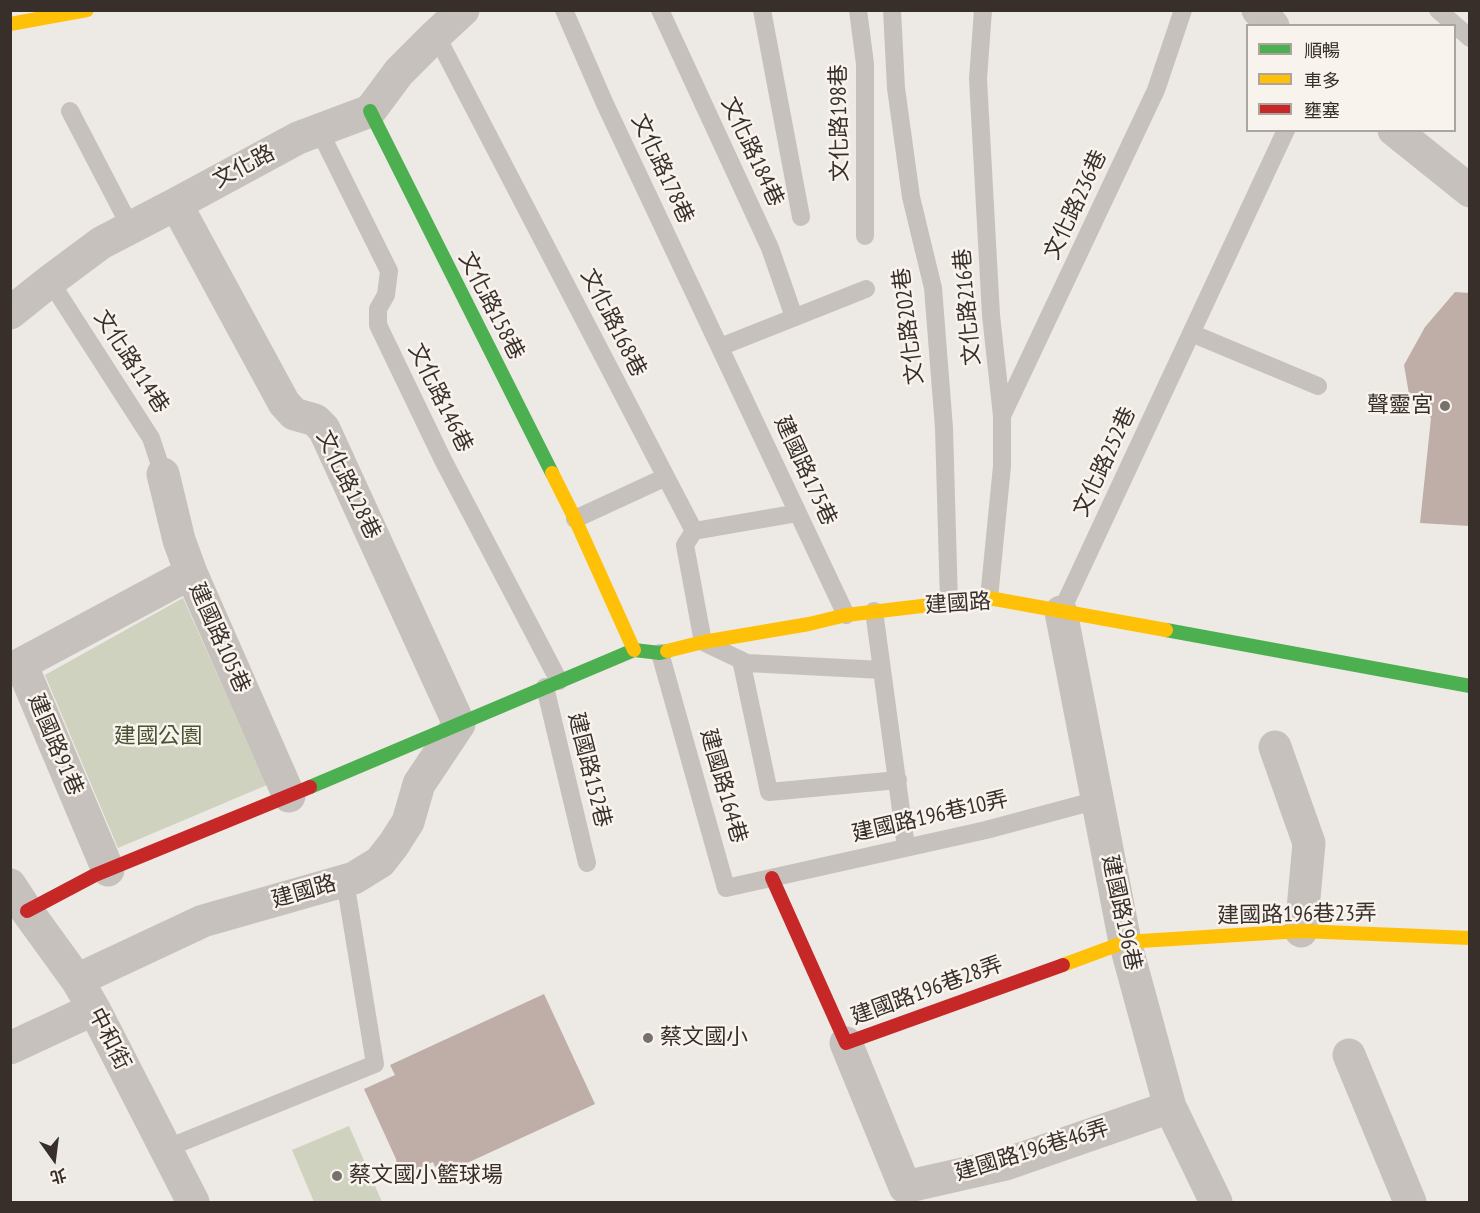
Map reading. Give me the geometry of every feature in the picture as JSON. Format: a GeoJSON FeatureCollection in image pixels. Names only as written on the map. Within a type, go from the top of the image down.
{"type":"FeatureCollection","features":[{"type":"Feature","properties":{"kind":"street"},"geometry":{"type":"LineString","coordinates":[[10,24],[87,10]]}},
{"type":"Feature","properties":{"kind":"street"},"geometry":{"type":"LineString","coordinates":[[370,111],[399,72],[463,10]]}},
{"type":"Feature","properties":{"kind":"street"},"geometry":{"type":"LineString","coordinates":[[1257,10],[1271,24]]}},
{"type":"Feature","properties":{"kind":"street","name":"文化路"},"geometry":{"type":"LineString","coordinates":[[10,313],[101,243],[298,138],[370,111]]}},
{"type":"Feature","properties":{"kind":"street","name":"文化路158巷"},"geometry":{"type":"LineString","coordinates":[[370,111],[574,519],[634,650]]}},
{"type":"Feature","properties":{"kind":"street"},"geometry":{"type":"LineString","coordinates":[[1396,132],[1470,191]]}},
{"type":"Feature","properties":{"kind":"street","name":"文化路128巷"},"geometry":{"type":"LineString","coordinates":[[176,204],[284,403],[294,414],[315,420],[324,429],[459,724]]}},
{"type":"Feature","properties":{"kind":"street","name":"建國路105巷"},"geometry":{"type":"LineString","coordinates":[[163,474],[179,540],[190,573],[289,796]]}},
{"type":"Feature","properties":{"kind":"street","name":"建國路91巷"},"geometry":{"type":"LineString","coordinates":[[108,870],[21,664],[190,573]]}},
{"type":"Feature","properties":{"kind":"street","name":"建國路"},"geometry":{"type":"LineString","coordinates":[[19,898],[108,870],[634,650],[660,653],[703,642],[809,624],[846,615],[989,598],[1470,686]]}},
{"type":"Feature","properties":{"kind":"street","name":"建國路196巷"},"geometry":{"type":"LineString","coordinates":[[1061,612],[1125,942],[1170,1107],[1216,1203]]}},
{"type":"Feature","properties":{"kind":"street","name":"建國路"},"geometry":{"type":"LineString","coordinates":[[77,980],[203,921],[354,878],[380,862],[408,822],[419,784],[459,724]]}},
{"type":"Feature","properties":{"kind":"street"},"geometry":{"type":"LineString","coordinates":[[1275,747],[1309,843],[1301,931]]}},
{"type":"Feature","properties":{"kind":"street","name":"建國路196巷28弄"},"geometry":{"type":"LineString","coordinates":[[772,878],[846,1043],[1125,942]]}},
{"type":"Feature","properties":{"kind":"street","name":"中和街"},"geometry":{"type":"LineString","coordinates":[[19,898],[77,980],[94,1009],[192,1203]]}},
{"type":"Feature","properties":{"kind":"street","name":"建國路196巷23弄"},"geometry":{"type":"LineString","coordinates":[[1125,942],[1301,931],[1470,938]]}},
{"type":"Feature","properties":{"kind":"street"},"geometry":{"type":"LineString","coordinates":[[10,1048],[94,1009]]}},
{"type":"Feature","properties":{"kind":"street","name":"建國路196巷46弄"},"geometry":{"type":"LineString","coordinates":[[846,1043],[908,1195],[1006,1164],[1170,1107]]}},
{"type":"Feature","properties":{"kind":"street"},"geometry":{"type":"LineString","coordinates":[[1349,1055],[1410,1203]]}},
{"type":"Feature","properties":{"kind":"lane","name":"文化路178巷"},"geometry":{"type":"LineString","coordinates":[[564,10],[605,104],[720,347]]}},
{"type":"Feature","properties":{"kind":"lane","name":"文化路184巷"},"geometry":{"type":"LineString","coordinates":[[660,10],[770,248],[794,317]]}},
{"type":"Feature","properties":{"kind":"lane"},"geometry":{"type":"LineString","coordinates":[[762,10],[801,217]]}},
{"type":"Feature","properties":{"kind":"lane","name":"文化路198巷"},"geometry":{"type":"LineString","coordinates":[[858,10],[865,64],[865,236]]}},
{"type":"Feature","properties":{"kind":"lane","name":"文化路202巷"},"geometry":{"type":"LineString","coordinates":[[892,10],[896,88],[911,197],[933,288],[944,428],[949,603]]}},
{"type":"Feature","properties":{"kind":"lane","name":"文化路216巷"},"geometry":{"type":"LineString","coordinates":[[983,10],[978,79],[991,315],[1002,416],[1002,466],[989,598]]}},
{"type":"Feature","properties":{"kind":"lane","name":"文化路236巷"},"geometry":{"type":"LineString","coordinates":[[1002,416],[1156,90],[1184,10]]}},
{"type":"Feature","properties":{"kind":"lane"},"geometry":{"type":"LineString","coordinates":[[1438,10],[1454,24]]}},
{"type":"Feature","properties":{"kind":"lane"},"geometry":{"type":"LineString","coordinates":[[1456,26],[1470,38]]}},
{"type":"Feature","properties":{"kind":"lane","name":"文化路168巷"},"geometry":{"type":"LineString","coordinates":[[436,35],[694,531]]}},
{"type":"Feature","properties":{"kind":"lane"},"geometry":{"type":"LineString","coordinates":[[70,111],[131,228]]}},
{"type":"Feature","properties":{"kind":"lane","name":"文化路146巷"},"geometry":{"type":"LineString","coordinates":[[319,130],[389,271],[386,296],[378,309],[378,325],[552,684]]}},
{"type":"Feature","properties":{"kind":"lane","name":"文化路252巷"},"geometry":{"type":"LineString","coordinates":[[1061,612],[1285,132]]}},
{"type":"Feature","properties":{"kind":"lane","name":"文化路114巷"},"geometry":{"type":"LineString","coordinates":[[50,280],[151,438],[163,474]]}},
{"type":"Feature","properties":{"kind":"lane"},"geometry":{"type":"LineString","coordinates":[[720,347],[866,289]]}},
{"type":"Feature","properties":{"kind":"lane"},"geometry":{"type":"LineString","coordinates":[[1191,333],[1318,386]]}},
{"type":"Feature","properties":{"kind":"lane","name":"建國路175巷"},"geometry":{"type":"LineString","coordinates":[[720,347],[846,615]]}},
{"type":"Feature","properties":{"kind":"lane"},"geometry":{"type":"LineString","coordinates":[[574,519],[666,477]]}},
{"type":"Feature","properties":{"kind":"lane"},"geometry":{"type":"LineString","coordinates":[[798,513],[694,531],[686,545],[703,642],[747,663],[882,670]]}},
{"type":"Feature","properties":{"kind":"lane"},"geometry":{"type":"LineString","coordinates":[[874,611],[906,848]]}},
{"type":"Feature","properties":{"kind":"lane","name":"建國路164巷"},"geometry":{"type":"LineString","coordinates":[[660,653],[726,888],[772,878]]}},
{"type":"Feature","properties":{"kind":"lane"},"geometry":{"type":"LineString","coordinates":[[741,660],[770,792],[898,780]]}},
{"type":"Feature","properties":{"kind":"lane","name":"建國路152巷"},"geometry":{"type":"LineString","coordinates":[[552,684],[587,863]]}},
{"type":"Feature","properties":{"kind":"lane","name":"建國路196巷10弄"},"geometry":{"type":"LineString","coordinates":[[772,878],[986,830],[1098,800]]}},
{"type":"Feature","properties":{"kind":"lane"},"geometry":{"type":"LineString","coordinates":[[165,1149],[375,1064],[345,880]]}},
{"type":"Feature","properties":{"kind":"green space","name":"建國公園"},"geometry":{"type":"Polygon","coordinates":[[[183,598],[267,785],[118,848],[45,675],[183,598]]]}},
{"type":"Feature","properties":{"kind":"green space","name":"蔡文國小籃球場"},"geometry":{"type":"Polygon","coordinates":[[[349,1126],[382,1202],[314,1202],[292,1150],[349,1126]]]}},
{"type":"Feature","properties":{"kind":"building","name":"聲靈宮"},"geometry":{"type":"Polygon","coordinates":[[[1455,292],[1470,293],[1470,526],[1420,523],[1431,418],[1409,394],[1404,365],[1425,327],[1455,292]]]}},
{"type":"Feature","properties":{"kind":"building"},"geometry":{"type":"Polygon","coordinates":[[[544,994],[595,1104],[439,1176],[433,1162],[401,1176],[398,1174],[396,1159],[364,1089],[395,1075],[390,1065],[544,994]]]}},
{"type":"Feature","properties":{"kind":"traffic: fast"},"geometry":{"type":"LineString","coordinates":[[370,111],[552,473]]}},
{"type":"Feature","properties":{"kind":"traffic: fast"},"geometry":{"type":"LineString","coordinates":[[1166,630],[1470,686]]}},
{"type":"Feature","properties":{"kind":"traffic: fast"},"geometry":{"type":"LineString","coordinates":[[310,787],[634,650],[660,653],[667,651]]}},
{"type":"Feature","properties":{"kind":"traffic: slow"},"geometry":{"type":"LineString","coordinates":[[10,24],[87,10]]}},
{"type":"Feature","properties":{"kind":"traffic: slow"},"geometry":{"type":"LineString","coordinates":[[552,473],[634,650]]}},
{"type":"Feature","properties":{"kind":"traffic: slow"},"geometry":{"type":"LineString","coordinates":[[667,651],[846,615],[989,598],[1166,630]]}},
{"type":"Feature","properties":{"kind":"traffic: slow"},"geometry":{"type":"LineString","coordinates":[[1063,965],[1125,942],[1301,931],[1470,938]]}},
{"type":"Feature","properties":{"kind":"traffic: jam"},"geometry":{"type":"LineString","coordinates":[[27,911],[95,875],[310,787]]}},
{"type":"Feature","properties":{"kind":"traffic: jam"},"geometry":{"type":"LineString","coordinates":[[772,878],[846,1043],[1063,965]]}},
{"type":"Feature","properties":{"kind":"place","name":"聲靈宮"},"geometry":{"type":"Point","coordinates":[1445,406]}},
{"type":"Feature","properties":{"kind":"place","name":"蔡文國小"},"geometry":{"type":"Point","coordinates":[648,1038]}},
{"type":"Feature","properties":{"kind":"place","name":"蔡文國小籃球場"},"geometry":{"type":"Point","coordinates":[337,1176]}}]}
